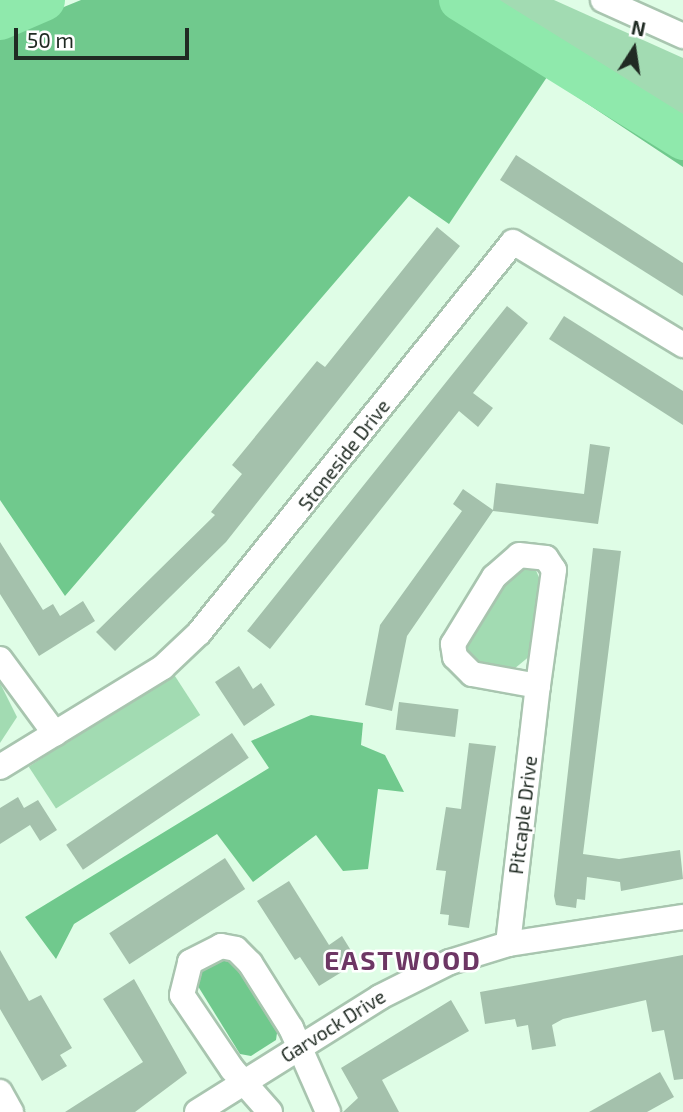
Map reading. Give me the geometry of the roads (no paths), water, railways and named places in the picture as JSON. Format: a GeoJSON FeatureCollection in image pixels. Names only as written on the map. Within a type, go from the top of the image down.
{"type":"FeatureCollection","features":[{"type":"Feature","properties":{"kind":"street"},"geometry":{"type":"LineString","coordinates":[[603,0],[683,36]]}},
{"type":"Feature","properties":{"kind":"street","name":"Stoneside Drive"},"geometry":{"type":"LineString","coordinates":[[0,767],[163,667],[199,633],[513,242],[683,345]]}},
{"type":"Feature","properties":{"kind":"street","name":"Pitcaple Drive"},"geometry":{"type":"LineString","coordinates":[[508,944],[554,570],[546,558],[519,555],[494,577],[453,645],[455,657],[472,674],[538,686]]}},
{"type":"Feature","properties":{"kind":"street"},"geometry":{"type":"LineString","coordinates":[[0,659],[55,734]]}},
{"type":"Feature","properties":{"kind":"street","name":"Garvock Drive"},"geometry":{"type":"LineString","coordinates":[[197,1112],[423,972],[508,944],[683,917]]}},
{"type":"Feature","properties":{"kind":"street"},"geometry":{"type":"LineString","coordinates":[[270,1112],[182,995],[182,979],[198,957],[222,946],[236,949],[250,963],[298,1047],[328,1112]]}},
{"type":"Feature","properties":{"kind":"street"},"geometry":{"type":"LineString","coordinates":[[0,1092],[11,1112]]}},
{"type":"Feature","properties":{"kind":"waterway"},"geometry":{"type":"LineString","coordinates":[[0,19],[44,0]]}},
{"type":"Feature","properties":{"kind":"waterway"},"geometry":{"type":"LineString","coordinates":[[460,0],[683,139]]}},
{"type":"Feature","properties":{"kind":"district","name":"EASTWOOD"},"geometry":{"type":"Point","coordinates":[403,960]}}]}
